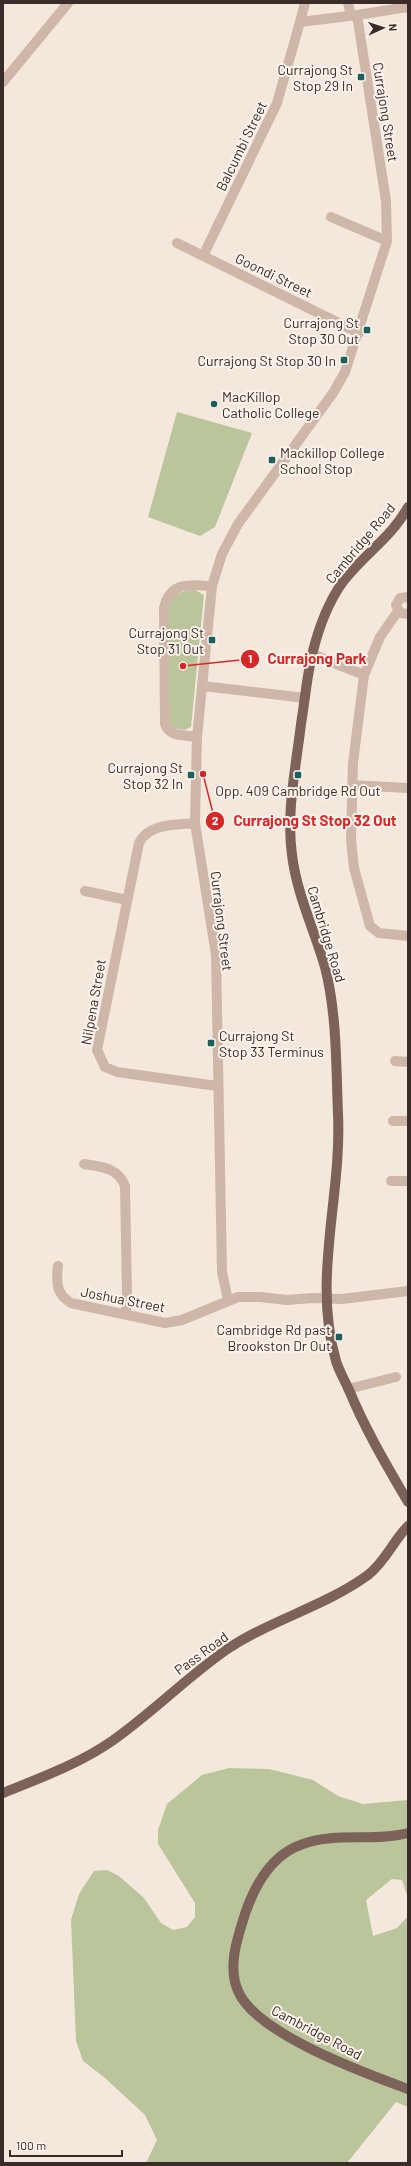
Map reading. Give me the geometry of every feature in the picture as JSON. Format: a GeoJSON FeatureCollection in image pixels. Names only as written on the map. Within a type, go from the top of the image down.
{"type":"FeatureCollection","features":[{"type":"Feature","properties":{"kind":"main road","name":"Cambridge Road"},"geometry":{"type":"LineString","coordinates":[[408,507],[394,528],[342,582],[320,627],[312,654],[305,698],[290,816],[291,852],[296,880],[302,905],[324,966],[333,1016],[339,1119],[338,1146],[328,1252],[327,1299],[336,1362],[361,1419],[408,1502]]}},
{"type":"Feature","properties":{"kind":"main road","name":"Pass Road"},"geometry":{"type":"LineString","coordinates":[[3,1793],[60,1769],[111,1742],[192,1675],[227,1650],[340,1593],[368,1574],[385,1558],[408,1526]]}},
{"type":"Feature","properties":{"kind":"main road","name":"Cambridge Road"},"geometry":{"type":"LineString","coordinates":[[408,1833],[388,1837],[314,1841],[290,1850],[263,1874],[256,1888],[235,1947],[234,1964],[238,1990],[245,2003],[264,2022],[323,2054],[408,2090]]}},
{"type":"Feature","properties":{"kind":"street"},"geometry":{"type":"LineString","coordinates":[[3,82],[68,3]]}},
{"type":"Feature","properties":{"kind":"street","name":"Balcumbi Street"},"geometry":{"type":"LineString","coordinates":[[203,256],[277,103],[305,3]]}},
{"type":"Feature","properties":{"kind":"street"},"geometry":{"type":"LineString","coordinates":[[348,3],[354,15]]}},
{"type":"Feature","properties":{"kind":"street"},"geometry":{"type":"LineString","coordinates":[[300,22],[408,7]]}},
{"type":"Feature","properties":{"kind":"street","name":"Currajong Street"},"geometry":{"type":"LineString","coordinates":[[228,1300],[222,1272],[217,1086],[216,955],[195,823],[197,737],[212,586],[228,541],[340,383],[359,333],[387,241],[386,201],[354,15]]}},
{"type":"Feature","properties":{"kind":"street"},"geometry":{"type":"LineString","coordinates":[[331,216],[387,241]]}},
{"type":"Feature","properties":{"kind":"street","name":"Goondi Street"},"geometry":{"type":"LineString","coordinates":[[177,243],[359,333]]}},
{"type":"Feature","properties":{"kind":"street"},"geometry":{"type":"LineString","coordinates":[[197,737],[173,734],[168,730],[165,724],[164,608],[168,596],[177,587],[194,585],[212,586]]}},
{"type":"Feature","properties":{"kind":"street"},"geometry":{"type":"LineString","coordinates":[[408,597],[402,597],[398,600],[396,605],[398,611],[402,614],[408,614]]}},
{"type":"Feature","properties":{"kind":"street"},"geometry":{"type":"LineString","coordinates":[[398,611],[380,637],[364,675],[352,785],[352,854],[368,920],[374,930],[379,933],[408,936]]}},
{"type":"Feature","properties":{"kind":"street"},"geometry":{"type":"LineString","coordinates":[[312,654],[364,675]]}},
{"type":"Feature","properties":{"kind":"street"},"geometry":{"type":"LineString","coordinates":[[203,686],[305,698]]}},
{"type":"Feature","properties":{"kind":"street"},"geometry":{"type":"LineString","coordinates":[[352,785],[408,788]]}},
{"type":"Feature","properties":{"kind":"street","name":"Nilpena Street"},"geometry":{"type":"LineString","coordinates":[[195,823],[157,828],[145,834],[139,843],[97,1044],[100,1058],[105,1067],[117,1072],[217,1086]]}},
{"type":"Feature","properties":{"kind":"street"},"geometry":{"type":"LineString","coordinates":[[85,891],[127,900]]}},
{"type":"Feature","properties":{"kind":"street"},"geometry":{"type":"LineString","coordinates":[[395,1061],[408,1062]]}},
{"type":"Feature","properties":{"kind":"street"},"geometry":{"type":"LineString","coordinates":[[393,1121],[408,1121]]}},
{"type":"Feature","properties":{"kind":"street"},"geometry":{"type":"LineString","coordinates":[[84,1164],[107,1168],[116,1172],[123,1180],[125,1186],[126,1315]]}},
{"type":"Feature","properties":{"kind":"street"},"geometry":{"type":"LineString","coordinates":[[392,1181],[408,1181]]}},
{"type":"Feature","properties":{"kind":"street","name":"Joshua Street"},"geometry":{"type":"LineString","coordinates":[[58,1266],[56,1277],[59,1291],[66,1300],[77,1305],[158,1322],[174,1322],[228,1300],[250,1296],[287,1300],[342,1299],[408,1291]]}},
{"type":"Feature","properties":{"kind":"street"},"geometry":{"type":"LineString","coordinates":[[348,1389],[396,1377]]}},
{"type":"Feature","properties":{"kind":"green space"},"geometry":{"type":"Polygon","coordinates":[[[177,412],[252,433],[215,527],[200,536],[148,517],[177,412]]]}},
{"type":"Feature","properties":{"kind":"green space"},"geometry":{"type":"Polygon","coordinates":[[[195,590],[204,595],[191,727],[185,730],[172,728],[169,722],[169,611],[170,605],[177,594],[195,590]]]}},
{"type":"Feature","properties":{"kind":"green space"},"geometry":{"type":"Polygon","coordinates":[[[229,1768],[269,1769],[313,1780],[338,1796],[363,1804],[408,1800],[408,1898],[402,1880],[392,1879],[366,1900],[373,1936],[397,1928],[408,1916],[408,2107],[396,2102],[347,2163],[146,2163],[157,2140],[145,2115],[105,2078],[83,2061],[76,2041],[71,1920],[79,1894],[94,1871],[107,1870],[119,1876],[144,1898],[161,1923],[173,1930],[187,1927],[195,1917],[195,1903],[158,1844],[158,1830],[167,1804],[202,1775],[229,1768]]]}},
{"type":"Feature","properties":{"kind":"place","name":"Currajong St Stop 29 In"},"geometry":{"type":"Point","coordinates":[361,77]}},
{"type":"Feature","properties":{"kind":"place","name":"Currajong St Stop 30 Out"},"geometry":{"type":"Point","coordinates":[367,330]}},
{"type":"Feature","properties":{"kind":"place","name":"Currajong St Stop 30 In"},"geometry":{"type":"Point","coordinates":[344,360]}},
{"type":"Feature","properties":{"kind":"place","name":"MacKillop Catholic College"},"geometry":{"type":"Point","coordinates":[214,404]}},
{"type":"Feature","properties":{"kind":"place","name":"Mackillop College School Stop"},"geometry":{"type":"Point","coordinates":[272,460]}},
{"type":"Feature","properties":{"kind":"place","name":"Currajong St Stop 31 Out"},"geometry":{"type":"Point","coordinates":[212,640]}},
{"type":"Feature","properties":{"kind":"place","name":"Currajong Park"},"geometry":{"type":"Point","coordinates":[183,666]}},
{"type":"Feature","properties":{"kind":"place","name":"Currajong St Stop 32 Out"},"geometry":{"type":"Point","coordinates":[203,774]}},
{"type":"Feature","properties":{"kind":"place","name":"Currajong St Stop 32 In"},"geometry":{"type":"Point","coordinates":[191,775]}},
{"type":"Feature","properties":{"kind":"place","name":"Opp. 409 Cambridge Rd Out"},"geometry":{"type":"Point","coordinates":[298,775]}},
{"type":"Feature","properties":{"kind":"place","name":"Currajong St Stop 33 Terminus"},"geometry":{"type":"Point","coordinates":[211,1043]}},
{"type":"Feature","properties":{"kind":"place","name":"Cambridge Rd past Brookston Dr Out"},"geometry":{"type":"Point","coordinates":[339,1337]}}]}
